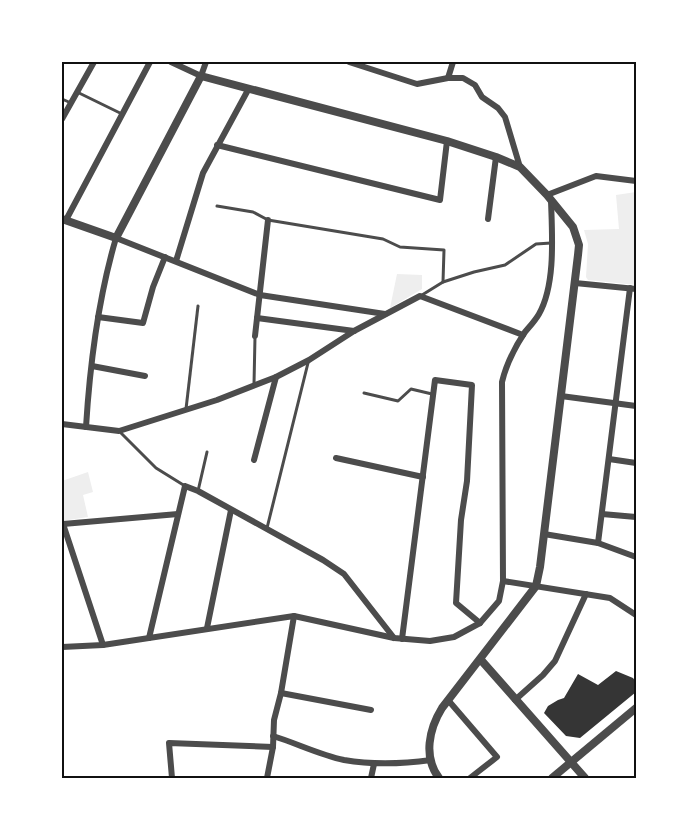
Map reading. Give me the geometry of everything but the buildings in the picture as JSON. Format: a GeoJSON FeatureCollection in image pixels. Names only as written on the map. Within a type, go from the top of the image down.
{"type":"FeatureCollection","features":[{"type":"Feature","properties":{"kind":"street"},"geometry":{"type":"LineString","coordinates":[[62,119],[94,62]]}},
{"type":"Feature","properties":{"kind":"street"},"geometry":{"type":"LineString","coordinates":[[150,62],[120,113],[64,220],[260,295],[386,314]]}},
{"type":"Feature","properties":{"kind":"street"},"geometry":{"type":"LineString","coordinates":[[171,62],[201,76],[248,90],[447,141],[496,157],[520,167],[573,227],[579,245],[536,586],[448,700],[433,723],[429,738],[431,760],[439,778]]}},
{"type":"Feature","properties":{"kind":"street"},"geometry":{"type":"LineString","coordinates":[[86,427],[98,317],[106,271],[116,238],[201,76],[206,62]]}},
{"type":"Feature","properties":{"kind":"street"},"geometry":{"type":"LineString","coordinates":[[353,62],[417,84],[448,78],[463,78],[475,85],[483,98],[498,108],[505,117],[520,167]]}},
{"type":"Feature","properties":{"kind":"street"},"geometry":{"type":"LineString","coordinates":[[448,78],[453,62]]}},
{"type":"Feature","properties":{"kind":"street"},"geometry":{"type":"LineString","coordinates":[[176,261],[203,173],[248,90]]}},
{"type":"Feature","properties":{"kind":"street"},"geometry":{"type":"LineString","coordinates":[[217,145],[440,200],[447,141]]}},
{"type":"Feature","properties":{"kind":"street"},"geometry":{"type":"LineString","coordinates":[[488,219],[496,157]]}},
{"type":"Feature","properties":{"kind":"street"},"geometry":{"type":"LineString","coordinates":[[549,198],[596,176],[636,181]]}},
{"type":"Feature","properties":{"kind":"street"},"geometry":{"type":"LineString","coordinates":[[62,647],[103,645],[294,616],[394,638],[430,641],[454,637],[480,623],[499,601],[503,581],[502,382],[505,370],[523,335],[540,313],[545,296],[551,243],[549,198]]}},
{"type":"Feature","properties":{"kind":"street"},"geometry":{"type":"LineString","coordinates":[[255,336],[268,220]]}},
{"type":"Feature","properties":{"kind":"street"},"geometry":{"type":"LineString","coordinates":[[98,317],[143,323],[153,287],[165,257]]}},
{"type":"Feature","properties":{"kind":"street"},"geometry":{"type":"LineString","coordinates":[[575,283],[633,289],[615,403],[598,543]]}},
{"type":"Feature","properties":{"kind":"street"},"geometry":{"type":"LineString","coordinates":[[62,424],[119,431],[254,386],[309,360],[354,331],[420,296],[523,335]]}},
{"type":"Feature","properties":{"kind":"street"},"geometry":{"type":"LineString","coordinates":[[257,318],[354,331]]}},
{"type":"Feature","properties":{"kind":"street"},"geometry":{"type":"LineString","coordinates":[[92,366],[145,376]]}},
{"type":"Feature","properties":{"kind":"street"},"geometry":{"type":"LineString","coordinates":[[254,460],[276,377]]}},
{"type":"Feature","properties":{"kind":"street"},"geometry":{"type":"LineString","coordinates":[[402,639],[435,380],[472,385],[467,481],[461,520],[456,603],[480,623]]}},
{"type":"Feature","properties":{"kind":"street"},"geometry":{"type":"LineString","coordinates":[[561,396],[636,405]]}},
{"type":"Feature","properties":{"kind":"street"},"geometry":{"type":"LineString","coordinates":[[336,458],[423,477]]}},
{"type":"Feature","properties":{"kind":"street"},"geometry":{"type":"LineString","coordinates":[[609,459],[636,462]]}},
{"type":"Feature","properties":{"kind":"street"},"geometry":{"type":"LineString","coordinates":[[149,638],[185,486],[323,560],[344,574],[394,638]]}},
{"type":"Feature","properties":{"kind":"street"},"geometry":{"type":"LineString","coordinates":[[207,628],[231,510]]}},
{"type":"Feature","properties":{"kind":"street"},"geometry":{"type":"LineString","coordinates":[[103,645],[63,524],[178,514]]}},
{"type":"Feature","properties":{"kind":"street"},"geometry":{"type":"LineString","coordinates":[[602,514],[636,517]]}},
{"type":"Feature","properties":{"kind":"street"},"geometry":{"type":"LineString","coordinates":[[544,534],[598,543],[636,557]]}},
{"type":"Feature","properties":{"kind":"street"},"geometry":{"type":"LineString","coordinates":[[503,581],[610,598],[636,615]]}},
{"type":"Feature","properties":{"kind":"street"},"geometry":{"type":"LineString","coordinates":[[515,700],[543,675],[555,660],[586,594]]}},
{"type":"Feature","properties":{"kind":"street"},"geometry":{"type":"LineString","coordinates":[[267,778],[273,747],[274,720],[294,616]]}},
{"type":"Feature","properties":{"kind":"street"},"geometry":{"type":"LineString","coordinates":[[481,660],[585,778]]}},
{"type":"Feature","properties":{"kind":"street"},"geometry":{"type":"LineString","coordinates":[[281,693],[371,710]]}},
{"type":"Feature","properties":{"kind":"street"},"geometry":{"type":"LineString","coordinates":[[448,700],[497,758],[470,778]]}},
{"type":"Feature","properties":{"kind":"street"},"geometry":{"type":"LineString","coordinates":[[552,778],[636,708]]}},
{"type":"Feature","properties":{"kind":"street"},"geometry":{"type":"LineString","coordinates":[[273,736],[342,759],[374,764],[431,760]]}},
{"type":"Feature","properties":{"kind":"street"},"geometry":{"type":"LineString","coordinates":[[172,778],[169,743],[273,747]]}},
{"type":"Feature","properties":{"kind":"street"},"geometry":{"type":"LineString","coordinates":[[371,778],[374,764]]}},
{"type":"Feature","properties":{"kind":"lane"},"geometry":{"type":"LineString","coordinates":[[77,92],[120,113]]}},
{"type":"Feature","properties":{"kind":"lane"},"geometry":{"type":"LineString","coordinates":[[62,99],[70,103]]}},
{"type":"Feature","properties":{"kind":"lane"},"geometry":{"type":"LineString","coordinates":[[217,206],[253,212],[268,220],[383,239],[399,247],[444,250],[443,282]]}},
{"type":"Feature","properties":{"kind":"lane"},"geometry":{"type":"LineString","coordinates":[[420,296],[443,282],[474,272],[506,266],[536,244],[551,243]]}},
{"type":"Feature","properties":{"kind":"lane"},"geometry":{"type":"LineString","coordinates":[[186,410],[198,306]]}},
{"type":"Feature","properties":{"kind":"lane"},"geometry":{"type":"LineString","coordinates":[[254,386],[255,336]]}},
{"type":"Feature","properties":{"kind":"lane"},"geometry":{"type":"LineString","coordinates":[[267,530],[309,360]]}},
{"type":"Feature","properties":{"kind":"lane"},"geometry":{"type":"LineString","coordinates":[[364,393],[398,401],[411,389],[434,395]]}},
{"type":"Feature","properties":{"kind":"lane"},"geometry":{"type":"LineString","coordinates":[[119,431],[156,468],[185,486]]}},
{"type":"Feature","properties":{"kind":"lane"},"geometry":{"type":"LineString","coordinates":[[198,491],[207,452]]}},
{"type":"Feature","properties":{"kind":"shaded area"},"geometry":{"type":"Polygon","coordinates":[[[636,192],[636,285],[588,280],[586,277],[588,244],[584,230],[619,229],[616,195],[636,192]]]}},
{"type":"Feature","properties":{"kind":"shaded area"},"geometry":{"type":"Polygon","coordinates":[[[397,274],[422,275],[422,289],[390,308],[397,274]]]}},
{"type":"Feature","properties":{"kind":"shaded area"},"geometry":{"type":"Polygon","coordinates":[[[88,472],[93,492],[83,495],[88,517],[62,521],[62,481],[88,472]]]}}]}
